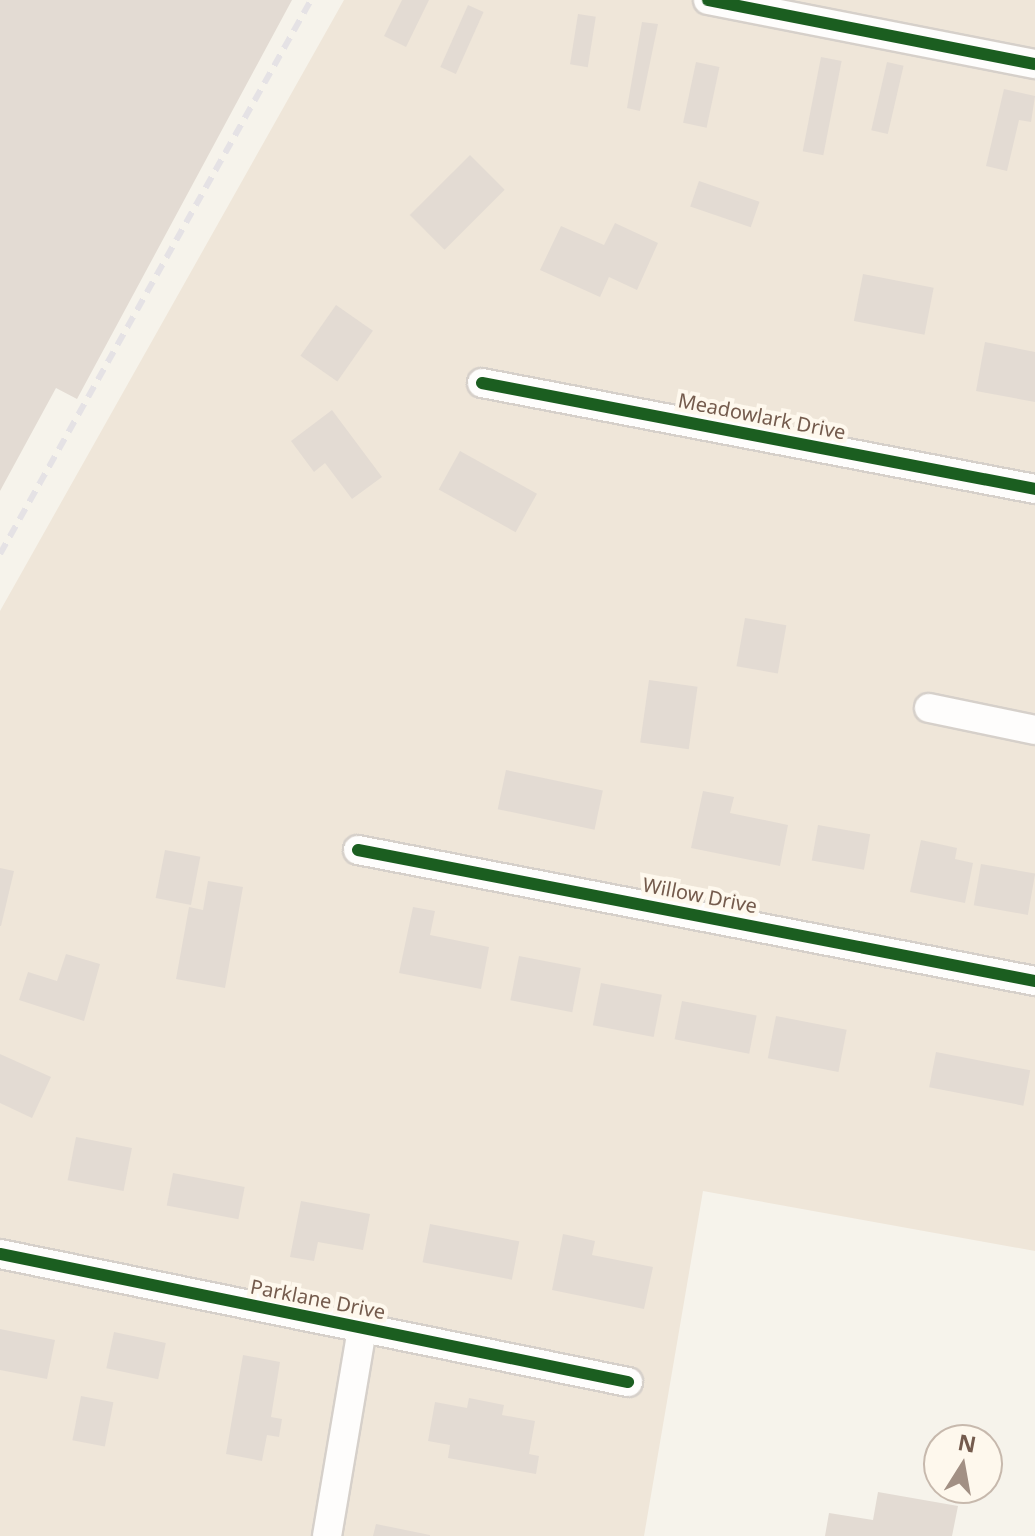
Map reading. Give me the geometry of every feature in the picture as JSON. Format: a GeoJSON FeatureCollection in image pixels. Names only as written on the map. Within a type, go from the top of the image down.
{"type":"FeatureCollection","features":[{"type":"Feature","properties":{"kind":"street"},"geometry":{"type":"LineString","coordinates":[[708,0],[1035,64]]}},
{"type":"Feature","properties":{"kind":"street","name":"Meadowlark Drive"},"geometry":{"type":"LineString","coordinates":[[482,383],[1035,489]]}},
{"type":"Feature","properties":{"kind":"street"},"geometry":{"type":"LineString","coordinates":[[929,708],[1035,730]]}},
{"type":"Feature","properties":{"kind":"street","name":"Willow Drive"},"geometry":{"type":"LineString","coordinates":[[358,850],[1035,981]]}},
{"type":"Feature","properties":{"kind":"street","name":"Parklane Drive"},"geometry":{"type":"LineString","coordinates":[[0,1254],[628,1382]]}},
{"type":"Feature","properties":{"kind":"street","name":"Parklane Drive"},"geometry":{"type":"LineString","coordinates":[[327,1536],[362,1328]]}},
{"type":"Feature","properties":{"kind":"shaded area"},"geometry":{"type":"Polygon","coordinates":[[[344,0],[1035,0],[1035,1251],[703,1191],[644,1536],[0,1536],[0,611],[344,0]]]}},
{"type":"Feature","properties":{"kind":"building"},"geometry":{"type":"Polygon","coordinates":[[[0,0],[292,0],[77,399],[56,388],[0,491],[0,0]]]}},
{"type":"Feature","properties":{"kind":"building"},"geometry":{"type":"Polygon","coordinates":[[[402,0],[429,0],[406,47],[384,36],[402,0]]]}},
{"type":"Feature","properties":{"kind":"building"},"geometry":{"type":"Polygon","coordinates":[[[468,5],[484,12],[456,74],[440,67],[468,5]]]}},
{"type":"Feature","properties":{"kind":"building"},"geometry":{"type":"Polygon","coordinates":[[[578,14],[596,17],[588,67],[570,64],[578,14]]]}},
{"type":"Feature","properties":{"kind":"building"},"geometry":{"type":"Polygon","coordinates":[[[642,22],[658,24],[640,111],[627,108],[642,22]]]}},
{"type":"Feature","properties":{"kind":"building"},"geometry":{"type":"Polygon","coordinates":[[[821,57],[842,61],[823,155],[803,151],[821,57]]]}},
{"type":"Feature","properties":{"kind":"building"},"geometry":{"type":"Polygon","coordinates":[[[696,62],[719,67],[707,128],[683,123],[696,62]]]}},
{"type":"Feature","properties":{"kind":"building"},"geometry":{"type":"Polygon","coordinates":[[[887,62],[904,66],[888,134],[871,130],[887,62]]]}},
{"type":"Feature","properties":{"kind":"building"},"geometry":{"type":"Polygon","coordinates":[[[1004,89],[1035,96],[1031,122],[1019,120],[1007,171],[986,166],[1004,89]]]}},
{"type":"Feature","properties":{"kind":"building"},"geometry":{"type":"Polygon","coordinates":[[[470,155],[505,190],[445,250],[410,215],[470,155]]]}},
{"type":"Feature","properties":{"kind":"building"},"geometry":{"type":"Polygon","coordinates":[[[699,181],[760,202],[751,227],[690,207],[699,181]]]}},
{"type":"Feature","properties":{"kind":"building"},"geometry":{"type":"Polygon","coordinates":[[[615,223],[658,243],[637,290],[609,277],[600,297],[540,270],[561,226],[604,245],[615,223]]]}},
{"type":"Feature","properties":{"kind":"building"},"geometry":{"type":"Polygon","coordinates":[[[863,274],[934,288],[925,335],[854,321],[863,274]]]}},
{"type":"Feature","properties":{"kind":"building"},"geometry":{"type":"Polygon","coordinates":[[[336,305],[373,331],[337,382],[300,356],[336,305]]]}},
{"type":"Feature","properties":{"kind":"building"},"geometry":{"type":"Polygon","coordinates":[[[985,342],[1035,352],[1035,402],[976,391],[985,342]]]}},
{"type":"Feature","properties":{"kind":"building"},"geometry":{"type":"Polygon","coordinates":[[[332,410],[382,477],[352,499],[325,463],[314,472],[291,441],[332,410]]]}},
{"type":"Feature","properties":{"kind":"building"},"geometry":{"type":"Polygon","coordinates":[[[460,451],[537,494],[516,532],[439,489],[460,451]]]}},
{"type":"Feature","properties":{"kind":"building"},"geometry":{"type":"Polygon","coordinates":[[[745,618],[786,625],[778,674],[736,666],[745,618]]]}},
{"type":"Feature","properties":{"kind":"building"},"geometry":{"type":"Polygon","coordinates":[[[649,680],[698,687],[689,749],[640,742],[649,680]]]}},
{"type":"Feature","properties":{"kind":"building"},"geometry":{"type":"Polygon","coordinates":[[[506,770],[603,791],[595,830],[498,809],[506,770]]]}},
{"type":"Feature","properties":{"kind":"building"},"geometry":{"type":"Polygon","coordinates":[[[703,791],[734,797],[730,813],[788,825],[780,866],[691,848],[703,791]]]}},
{"type":"Feature","properties":{"kind":"building"},"geometry":{"type":"Polygon","coordinates":[[[818,825],[870,834],[864,870],[812,860],[818,825]]]}},
{"type":"Feature","properties":{"kind":"building"},"geometry":{"type":"Polygon","coordinates":[[[921,840],[957,848],[955,859],[973,863],[965,903],[910,892],[921,840]]]}},
{"type":"Feature","properties":{"kind":"building"},"geometry":{"type":"Polygon","coordinates":[[[165,850],[200,857],[191,905],[156,898],[165,850]]]}},
{"type":"Feature","properties":{"kind":"building"},"geometry":{"type":"Polygon","coordinates":[[[981,864],[1035,874],[1028,915],[974,905],[981,864]]]}},
{"type":"Feature","properties":{"kind":"building"},"geometry":{"type":"Polygon","coordinates":[[[0,868],[14,871],[1,926],[0,926],[0,868]]]}},
{"type":"Feature","properties":{"kind":"building"},"geometry":{"type":"Polygon","coordinates":[[[208,881],[243,887],[225,988],[176,979],[189,907],[203,910],[208,881]]]}},
{"type":"Feature","properties":{"kind":"building"},"geometry":{"type":"Polygon","coordinates":[[[413,907],[435,911],[430,935],[489,947],[481,989],[399,973],[413,907]]]}},
{"type":"Feature","properties":{"kind":"building"},"geometry":{"type":"Polygon","coordinates":[[[66,954],[100,964],[84,1021],[19,1000],[28,972],[57,981],[66,954]]]}},
{"type":"Feature","properties":{"kind":"building"},"geometry":{"type":"Polygon","coordinates":[[[519,956],[581,968],[572,1012],[510,1000],[519,956]]]}},
{"type":"Feature","properties":{"kind":"building"},"geometry":{"type":"Polygon","coordinates":[[[601,983],[662,995],[654,1037],[593,1025],[601,983]]]}},
{"type":"Feature","properties":{"kind":"building"},"geometry":{"type":"Polygon","coordinates":[[[682,1001],[757,1016],[749,1054],[675,1039],[682,1001]]]}},
{"type":"Feature","properties":{"kind":"building"},"geometry":{"type":"Polygon","coordinates":[[[776,1016],[847,1030],[838,1072],[768,1058],[776,1016]]]}},
{"type":"Feature","properties":{"kind":"building"},"geometry":{"type":"Polygon","coordinates":[[[936,1052],[1030,1070],[1023,1106],[929,1087],[936,1052]]]}},
{"type":"Feature","properties":{"kind":"building"},"geometry":{"type":"Polygon","coordinates":[[[0,1054],[51,1077],[32,1118],[0,1103],[0,1054]]]}},
{"type":"Feature","properties":{"kind":"building"},"geometry":{"type":"Polygon","coordinates":[[[76,1137],[132,1148],[124,1191],[68,1180],[76,1137]]]}},
{"type":"Feature","properties":{"kind":"building"},"geometry":{"type":"Polygon","coordinates":[[[173,1173],[245,1187],[238,1219],[167,1205],[173,1173]]]}},
{"type":"Feature","properties":{"kind":"building"},"geometry":{"type":"Polygon","coordinates":[[[301,1201],[370,1214],[363,1250],[318,1242],[314,1261],[290,1257],[301,1201]]]}},
{"type":"Feature","properties":{"kind":"building"},"geometry":{"type":"Polygon","coordinates":[[[430,1224],[519,1241],[512,1280],[423,1262],[430,1224]]]}},
{"type":"Feature","properties":{"kind":"building"},"geometry":{"type":"Polygon","coordinates":[[[563,1234],[595,1241],[592,1255],[653,1267],[644,1309],[552,1290],[563,1234]]]}},
{"type":"Feature","properties":{"kind":"building"},"geometry":{"type":"Polygon","coordinates":[[[0,1329],[55,1340],[47,1379],[0,1370],[0,1329]]]}},
{"type":"Feature","properties":{"kind":"building"},"geometry":{"type":"Polygon","coordinates":[[[114,1332],[166,1343],[158,1379],[106,1368],[114,1332]]]}},
{"type":"Feature","properties":{"kind":"building"},"geometry":{"type":"Polygon","coordinates":[[[243,1355],[280,1362],[271,1417],[282,1419],[279,1437],[267,1435],[262,1461],[226,1454],[243,1355]]]}},
{"type":"Feature","properties":{"kind":"building"},"geometry":{"type":"Polygon","coordinates":[[[81,1396],[113,1402],[105,1446],[72,1440],[81,1396]]]}},
{"type":"Feature","properties":{"kind":"building"},"geometry":{"type":"Polygon","coordinates":[[[469,1398],[504,1405],[502,1415],[535,1421],[529,1454],[539,1456],[536,1474],[448,1458],[450,1445],[428,1441],[435,1402],[467,1408],[469,1398]]]}},
{"type":"Feature","properties":{"kind":"building"},"geometry":{"type":"Polygon","coordinates":[[[878,1492],[923,1500],[923,1504],[958,1506],[952,1536],[825,1536],[829,1513],[873,1520],[878,1492]]]}},
{"type":"Feature","properties":{"kind":"building"},"geometry":{"type":"Polygon","coordinates":[[[376,1524],[430,1535],[430,1536],[373,1536],[376,1524]]]}},
{"type":"Feature","properties":{"kind":"railway"},"geometry":{"type":"LineString","coordinates":[[0,554],[311,0]]}},
{"type":"Feature","properties":{"kind":"cycle path"},"geometry":{"type":"LineString","coordinates":[[708,0],[1035,64]]}},
{"type":"Feature","properties":{"kind":"cycle path"},"geometry":{"type":"LineString","coordinates":[[482,383],[1035,489]]}},
{"type":"Feature","properties":{"kind":"cycle path"},"geometry":{"type":"LineString","coordinates":[[358,850],[1035,981]]}},
{"type":"Feature","properties":{"kind":"cycle path"},"geometry":{"type":"LineString","coordinates":[[0,1254],[628,1382]]}}]}
